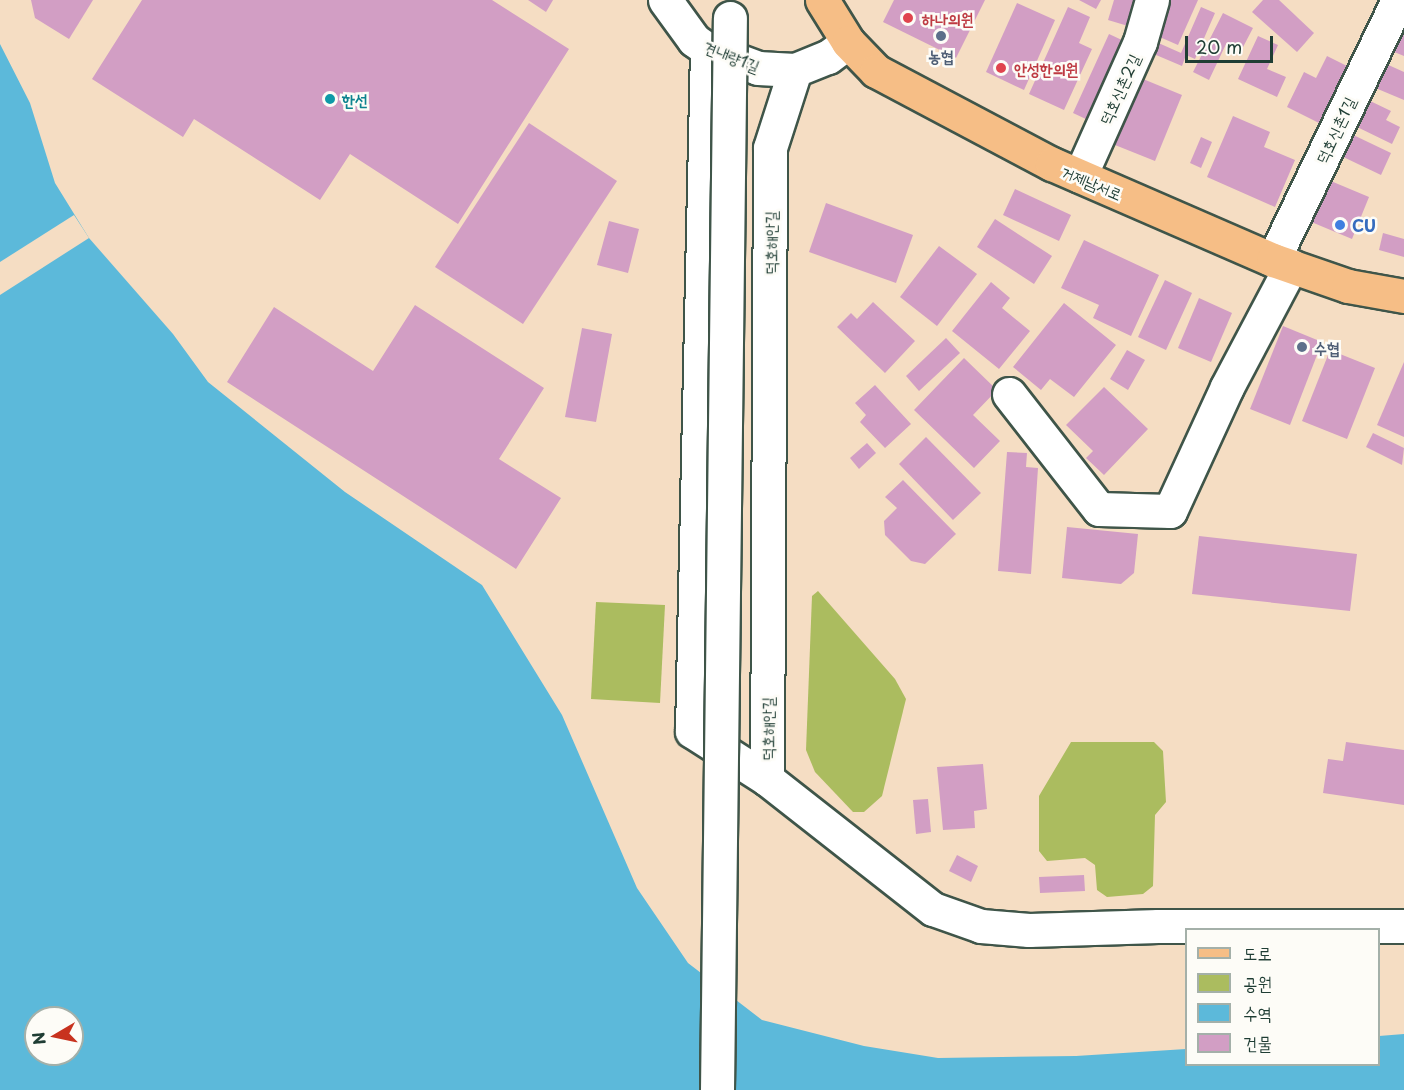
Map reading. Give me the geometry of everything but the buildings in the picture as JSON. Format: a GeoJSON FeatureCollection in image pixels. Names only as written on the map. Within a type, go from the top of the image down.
{"type":"FeatureCollection","features":[{"type":"Feature","properties":{"kind":"main road","name":"거제남서로"},"geometry":{"type":"LineString","coordinates":[[822,0],[848,42],[876,71],[1080,176],[1282,263],[1348,286],[1404,296]]}},
{"type":"Feature","properties":{"kind":"street","name":"견내량1길"},"geometry":{"type":"LineString","coordinates":[[665,0],[694,40],[707,49],[758,68],[795,70],[828,57],[848,42]]}},
{"type":"Feature","properties":{"kind":"street","name":"덕호신촌2길"},"geometry":{"type":"LineString","coordinates":[[1080,176],[1140,42],[1152,0]]}},
{"type":"Feature","properties":{"kind":"street","name":"덕호신촌1길"},"geometry":{"type":"LineString","coordinates":[[1009,394],[1099,509],[1170,511],[1398,0]]}},
{"type":"Feature","properties":{"kind":"street"},"geometry":{"type":"LineString","coordinates":[[717,1090],[731,9]]}},
{"type":"Feature","properties":{"kind":"street"},"geometry":{"type":"LineString","coordinates":[[707,49],[692,731],[767,779]]}},
{"type":"Feature","properties":{"kind":"street","name":"덕호해안길"},"geometry":{"type":"LineString","coordinates":[[795,70],[770,148],[767,779],[933,909],[981,926],[1029,930],[1158,926],[1404,926]]}},
{"type":"Feature","properties":{"kind":"green space"},"geometry":{"type":"Polygon","coordinates":[[[818,591],[895,679],[906,699],[882,796],[864,812],[853,812],[815,772],[806,750],[812,596],[818,591]]]}},
{"type":"Feature","properties":{"kind":"green space"},"geometry":{"type":"Polygon","coordinates":[[[596,602],[665,605],[660,703],[591,699],[596,602]]]}},
{"type":"Feature","properties":{"kind":"green space"},"geometry":{"type":"Polygon","coordinates":[[[1071,742],[1154,742],[1163,751],[1166,802],[1155,815],[1153,886],[1143,894],[1107,897],[1097,890],[1095,865],[1085,858],[1047,861],[1039,851],[1039,796],[1071,742]]]}},
{"type":"Feature","properties":{"kind":"water"},"geometry":{"type":"Polygon","coordinates":[[[0,44],[30,103],[55,183],[89,238],[173,334],[208,382],[345,492],[482,585],[562,715],[637,888],[688,963],[762,1020],[864,1046],[938,1058],[1076,1056],[1185,1049],[1185,1066],[1380,1066],[1380,1036],[1404,1034],[1404,1090],[0,1090],[0,44]]]}},
{"type":"Feature","properties":{"kind":"pier"},"geometry":{"type":"Polygon","coordinates":[[[74,215],[89,238],[0,295],[0,262],[74,215]]]}},
{"type":"Feature","properties":{"kind":"place","name":"하나의원"},"geometry":{"type":"Point","coordinates":[908,18]}},
{"type":"Feature","properties":{"kind":"place","name":"농협"},"geometry":{"type":"Point","coordinates":[941,36]}},
{"type":"Feature","properties":{"kind":"place","name":"안성한의원"},"geometry":{"type":"Point","coordinates":[1001,68]}},
{"type":"Feature","properties":{"kind":"place","name":"한선"},"geometry":{"type":"Point","coordinates":[330,99]}},
{"type":"Feature","properties":{"kind":"place","name":"CU"},"geometry":{"type":"Point","coordinates":[1340,225]}},
{"type":"Feature","properties":{"kind":"place","name":"수협"},"geometry":{"type":"Point","coordinates":[1302,347]}}]}
